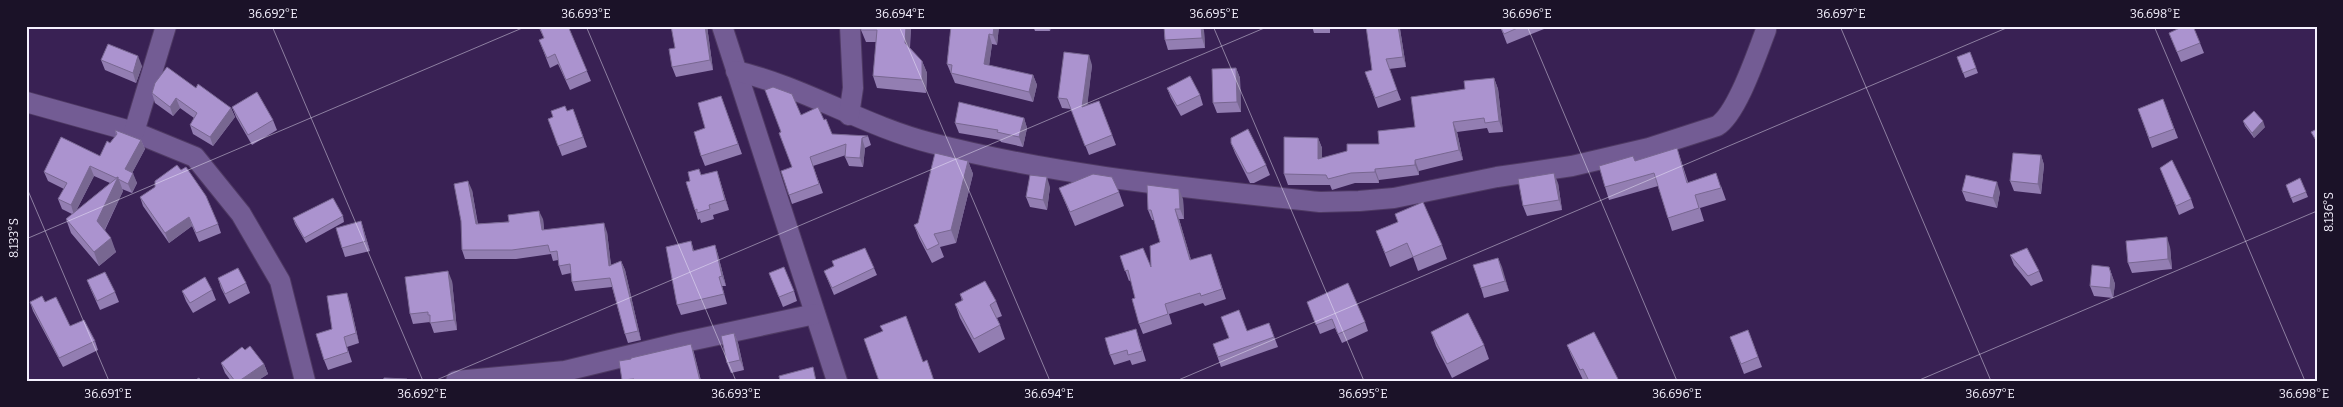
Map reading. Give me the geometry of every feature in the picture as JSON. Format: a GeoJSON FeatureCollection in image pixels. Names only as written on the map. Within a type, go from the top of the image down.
{"type":"FeatureCollection","features":[{"type":"Feature","properties":{"kind":"street"},"geometry":{"type":"LineString","coordinates":[[134,132],[166,26]]}},
{"type":"Feature","properties":{"kind":"street"},"geometry":{"type":"LineString","coordinates":[[722,26],[836,381]]}},
{"type":"Feature","properties":{"kind":"street"},"geometry":{"type":"LineString","coordinates":[[849,115],[853,88],[850,26]]}},
{"type":"Feature","properties":{"kind":"street"},"geometry":{"type":"LineString","coordinates":[[736,71],[768,79],[849,115],[930,143],[1067,173],[1320,202],[1359,201],[1394,198],[1497,177],[1572,166],[1649,148],[1717,126],[1725,122],[1748,78],[1766,26]]}},
{"type":"Feature","properties":{"kind":"street"},"geometry":{"type":"LineString","coordinates":[[26,102],[134,132],[195,157],[241,214],[280,282],[305,381]]}},
{"type":"Feature","properties":{"kind":"street"},"geometry":{"type":"LineString","coordinates":[[456,381],[566,371],[680,343],[815,314]]}},
{"type":"Feature","properties":{"kind":"building"},"geometry":{"type":"Polygon","coordinates":[[[539,26],[568,26],[587,71],[566,80],[555,54],[547,58],[539,40],[544,38],[539,26]]]}},
{"type":"Feature","properties":{"kind":"building"},"geometry":{"type":"Polygon","coordinates":[[[671,26],[705,26],[710,60],[672,67],[669,49],[675,48],[671,26]]]}},
{"type":"Feature","properties":{"kind":"building"},"geometry":{"type":"Polygon","coordinates":[[[861,26],[906,26],[905,43],[922,61],[922,80],[873,76],[877,30],[861,30],[861,26]]]}},
{"type":"Feature","properties":{"kind":"building"},"geometry":{"type":"Polygon","coordinates":[[[951,26],[994,26],[993,35],[989,34],[984,64],[1033,75],[1029,92],[951,73],[952,65],[947,64],[951,26]]]}},
{"type":"Feature","properties":{"kind":"building"},"geometry":{"type":"Polygon","coordinates":[[[1164,26],[1201,26],[1202,38],[1165,40],[1164,26]]]}},
{"type":"Feature","properties":{"kind":"building"},"geometry":{"type":"Polygon","coordinates":[[[1366,26],[1398,26],[1403,57],[1386,59],[1397,90],[1375,98],[1365,72],[1372,70],[1366,26]]]}},
{"type":"Feature","properties":{"kind":"building"},"geometry":{"type":"Polygon","coordinates":[[[1500,26],[1522,26],[1504,34],[1500,26]]]}},
{"type":"Feature","properties":{"kind":"building"},"geometry":{"type":"Polygon","coordinates":[[[2184,26],[2193,26],[2200,43],[2177,52],[2169,33],[2184,26]]]}},
{"type":"Feature","properties":{"kind":"building"},"geometry":{"type":"Polygon","coordinates":[[[108,44],[138,56],[133,73],[101,60],[108,44]]]}},
{"type":"Feature","properties":{"kind":"building"},"geometry":{"type":"Polygon","coordinates":[[[1064,52],[1089,55],[1082,107],[1099,101],[1112,135],[1085,146],[1067,99],[1058,98],[1064,52]]]}},
{"type":"Feature","properties":{"kind":"building"},"geometry":{"type":"Polygon","coordinates":[[[1970,52],[1976,68],[1963,73],[1957,57],[1970,52]]]}},
{"type":"Feature","properties":{"kind":"building"},"geometry":{"type":"Polygon","coordinates":[[[167,67],[196,88],[198,84],[231,108],[210,137],[190,125],[197,113],[176,98],[170,107],[152,93],[155,83],[167,67]]]}},
{"type":"Feature","properties":{"kind":"building"},"geometry":{"type":"Polygon","coordinates":[[[1236,68],[1237,102],[1213,103],[1212,69],[1236,68]]]}},
{"type":"Feature","properties":{"kind":"building"},"geometry":{"type":"Polygon","coordinates":[[[1190,76],[1200,95],[1177,106],[1167,88],[1190,76]]]}},
{"type":"Feature","properties":{"kind":"building"},"geometry":{"type":"Polygon","coordinates":[[[1494,78],[1499,121],[1485,123],[1484,118],[1453,122],[1459,150],[1415,160],[1415,165],[1375,169],[1375,172],[1351,173],[1328,179],[1326,175],[1284,174],[1284,137],[1318,138],[1318,159],[1347,151],[1347,144],[1379,144],[1378,131],[1415,127],[1411,97],[1465,89],[1464,81],[1494,78]]]}},
{"type":"Feature","properties":{"kind":"building"},"geometry":{"type":"Polygon","coordinates":[[[773,87],[792,94],[801,115],[818,107],[824,120],[826,119],[832,134],[868,136],[862,138],[860,158],[845,157],[846,144],[810,157],[819,184],[789,195],[781,171],[792,167],[765,90],[773,87]]]}},
{"type":"Feature","properties":{"kind":"building"},"geometry":{"type":"Polygon","coordinates":[[[257,92],[273,120],[248,135],[232,107],[257,92]]]}},
{"type":"Feature","properties":{"kind":"building"},"geometry":{"type":"Polygon","coordinates":[[[721,96],[738,144],[701,156],[694,132],[705,128],[698,103],[721,96]]]}},
{"type":"Feature","properties":{"kind":"building"},"geometry":{"type":"Polygon","coordinates":[[[2163,99],[2174,129],[2149,138],[2138,109],[2163,99]]]}},
{"type":"Feature","properties":{"kind":"building"},"geometry":{"type":"Polygon","coordinates":[[[959,102],[1024,118],[1019,137],[997,132],[998,130],[955,123],[959,102]]]}},
{"type":"Feature","properties":{"kind":"building"},"geometry":{"type":"Polygon","coordinates":[[[565,106],[567,111],[573,109],[583,137],[558,146],[548,119],[553,117],[551,111],[565,106]]]}},
{"type":"Feature","properties":{"kind":"building"},"geometry":{"type":"Polygon","coordinates":[[[2254,111],[2263,121],[2252,133],[2243,121],[2254,111]]]}},
{"type":"Feature","properties":{"kind":"building"},"geometry":{"type":"Polygon","coordinates":[[[1248,129],[1266,165],[1250,173],[1247,173],[1231,143],[1231,138],[1248,129]]]}},
{"type":"Feature","properties":{"kind":"building"},"geometry":{"type":"Polygon","coordinates":[[[2317,129],[2317,142],[2311,132],[2317,129]]]}},
{"type":"Feature","properties":{"kind":"building"},"geometry":{"type":"Polygon","coordinates":[[[115,130],[141,140],[125,169],[133,173],[128,184],[118,179],[118,177],[116,178],[90,166],[71,205],[58,199],[67,183],[44,172],[61,137],[100,156],[107,141],[110,143],[117,134],[115,130]]]}},
{"type":"Feature","properties":{"kind":"building"},"geometry":{"type":"Polygon","coordinates":[[[1677,148],[1687,183],[1716,173],[1721,188],[1695,195],[1699,208],[1668,218],[1654,173],[1605,187],[1599,166],[1633,156],[1635,161],[1677,148]]]}},
{"type":"Feature","properties":{"kind":"building"},"geometry":{"type":"Polygon","coordinates":[[[935,153],[968,161],[951,230],[934,234],[939,244],[927,250],[914,225],[918,223],[935,153]]]}},
{"type":"Feature","properties":{"kind":"building"},"geometry":{"type":"Polygon","coordinates":[[[2013,153],[2041,155],[2038,184],[2010,181],[2013,153]]]}},
{"type":"Feature","properties":{"kind":"building"},"geometry":{"type":"Polygon","coordinates":[[[2172,160],[2191,199],[2176,206],[2160,168],[2172,160]]]}},
{"type":"Feature","properties":{"kind":"building"},"geometry":{"type":"Polygon","coordinates":[[[177,165],[181,170],[186,167],[206,196],[218,224],[196,233],[189,217],[165,233],[140,197],[155,187],[155,181],[177,165]]]}},
{"type":"Feature","properties":{"kind":"building"},"geometry":{"type":"Polygon","coordinates":[[[699,169],[701,175],[717,171],[725,200],[709,205],[710,209],[697,213],[686,182],[690,181],[688,172],[699,169]]]}},
{"type":"Feature","properties":{"kind":"building"},"geometry":{"type":"Polygon","coordinates":[[[1554,173],[1559,200],[1523,206],[1518,179],[1554,173]]]}},
{"type":"Feature","properties":{"kind":"building"},"geometry":{"type":"Polygon","coordinates":[[[1093,174],[1112,177],[1119,192],[1070,212],[1059,188],[1093,174]]]}},
{"type":"Feature","properties":{"kind":"building"},"geometry":{"type":"Polygon","coordinates":[[[1030,175],[1047,177],[1043,200],[1026,197],[1030,175]]]}},
{"type":"Feature","properties":{"kind":"building"},"geometry":{"type":"Polygon","coordinates":[[[1966,175],[1997,182],[1993,198],[1962,191],[1966,175]]]}},
{"type":"Feature","properties":{"kind":"building"},"geometry":{"type":"Polygon","coordinates":[[[118,177],[97,221],[111,238],[94,252],[66,219],[118,177]]]}},
{"type":"Feature","properties":{"kind":"building"},"geometry":{"type":"Polygon","coordinates":[[[2300,178],[2306,192],[2291,198],[2286,185],[2300,178]]]}},
{"type":"Feature","properties":{"kind":"building"},"geometry":{"type":"Polygon","coordinates":[[[468,181],[476,224],[509,222],[508,215],[539,211],[542,230],[604,223],[609,266],[621,261],[638,331],[625,334],[610,278],[572,282],[570,264],[559,266],[557,251],[550,252],[548,245],[512,250],[462,250],[461,221],[454,184],[468,181]]]}},
{"type":"Feature","properties":{"kind":"building"},"geometry":{"type":"Polygon","coordinates":[[[1147,185],[1179,189],[1180,209],[1175,209],[1190,260],[1211,254],[1222,289],[1201,296],[1200,293],[1165,304],[1168,314],[1139,324],[1132,299],[1135,298],[1128,270],[1125,271],[1120,256],[1143,248],[1151,267],[1150,246],[1160,242],[1151,210],[1148,210],[1147,185]]]}},
{"type":"Feature","properties":{"kind":"building"},"geometry":{"type":"Polygon","coordinates":[[[333,198],[343,216],[304,238],[293,218],[333,198]]]}},
{"type":"Feature","properties":{"kind":"building"},"geometry":{"type":"Polygon","coordinates":[[[1423,202],[1442,245],[1413,257],[1407,243],[1385,253],[1376,231],[1398,222],[1395,214],[1423,202]]]}},
{"type":"Feature","properties":{"kind":"building"},"geometry":{"type":"Polygon","coordinates":[[[361,221],[366,241],[342,248],[336,228],[361,221]]]}},
{"type":"Feature","properties":{"kind":"building"},"geometry":{"type":"Polygon","coordinates":[[[2167,237],[2168,259],[2128,263],[2126,241],[2167,237]]]}},
{"type":"Feature","properties":{"kind":"building"},"geometry":{"type":"Polygon","coordinates":[[[691,241],[693,251],[715,245],[722,276],[719,277],[724,294],[677,305],[666,247],[691,241]]]}},
{"type":"Feature","properties":{"kind":"building"},"geometry":{"type":"Polygon","coordinates":[[[865,248],[874,268],[832,288],[824,271],[834,266],[832,261],[865,248]]]}},
{"type":"Feature","properties":{"kind":"building"},"geometry":{"type":"Polygon","coordinates":[[[2027,248],[2039,271],[2028,276],[2010,255],[2027,248]]]}},
{"type":"Feature","properties":{"kind":"building"},"geometry":{"type":"Polygon","coordinates":[[[1498,258],[1505,281],[1481,288],[1473,265],[1498,258]]]}},
{"type":"Feature","properties":{"kind":"building"},"geometry":{"type":"Polygon","coordinates":[[[2092,265],[2109,267],[2111,274],[2110,288],[2090,286],[2092,265]]]}},
{"type":"Feature","properties":{"kind":"building"},"geometry":{"type":"Polygon","coordinates":[[[784,267],[794,291],[779,297],[769,273],[784,267]]]}},
{"type":"Feature","properties":{"kind":"building"},"geometry":{"type":"Polygon","coordinates":[[[238,268],[246,283],[225,294],[218,278],[238,268]]]}},
{"type":"Feature","properties":{"kind":"building"},"geometry":{"type":"Polygon","coordinates":[[[448,271],[454,320],[430,323],[428,312],[410,314],[405,277],[448,271]]]}},
{"type":"Feature","properties":{"kind":"building"},"geometry":{"type":"Polygon","coordinates":[[[105,272],[115,292],[97,301],[87,280],[105,272]]]}},
{"type":"Feature","properties":{"kind":"building"},"geometry":{"type":"Polygon","coordinates":[[[205,277],[212,290],[190,303],[182,291],[205,277]]]}},
{"type":"Feature","properties":{"kind":"building"},"geometry":{"type":"Polygon","coordinates":[[[985,281],[996,301],[990,305],[1000,325],[974,339],[955,304],[963,300],[960,294],[985,281]]]}},
{"type":"Feature","properties":{"kind":"building"},"geometry":{"type":"Polygon","coordinates":[[[1348,283],[1365,322],[1338,334],[1332,319],[1316,325],[1307,302],[1348,283]]]}},
{"type":"Feature","properties":{"kind":"building"},"geometry":{"type":"Polygon","coordinates":[[[347,293],[356,333],[344,337],[348,352],[324,360],[316,334],[332,329],[327,296],[347,293]]]}},
{"type":"Feature","properties":{"kind":"building"},"geometry":{"type":"Polygon","coordinates":[[[42,296],[45,302],[56,297],[70,326],[84,320],[95,341],[59,358],[30,302],[42,296]]]}},
{"type":"Feature","properties":{"kind":"building"},"geometry":{"type":"Polygon","coordinates":[[[1239,310],[1247,331],[1269,323],[1274,337],[1218,357],[1213,344],[1229,338],[1221,317],[1239,310]]]}},
{"type":"Feature","properties":{"kind":"building"},"geometry":{"type":"Polygon","coordinates":[[[1468,313],[1484,345],[1447,364],[1431,332],[1468,313]]]}},
{"type":"Feature","properties":{"kind":"building"},"geometry":{"type":"Polygon","coordinates":[[[906,316],[923,362],[927,360],[934,381],[879,381],[864,339],[883,331],[880,326],[906,316]]]}},
{"type":"Feature","properties":{"kind":"building"},"geometry":{"type":"Polygon","coordinates":[[[1136,329],[1142,351],[1128,355],[1127,350],[1110,355],[1105,338],[1136,329]]]}},
{"type":"Feature","properties":{"kind":"building"},"geometry":{"type":"Polygon","coordinates":[[[1748,330],[1758,357],[1741,364],[1730,337],[1748,330]]]}},
{"type":"Feature","properties":{"kind":"building"},"geometry":{"type":"Polygon","coordinates":[[[1594,332],[1619,381],[1589,381],[1583,369],[1580,370],[1567,345],[1594,332]]]}},
{"type":"Feature","properties":{"kind":"building"},"geometry":{"type":"Polygon","coordinates":[[[734,333],[740,360],[727,363],[721,336],[734,333]]]}},
{"type":"Feature","properties":{"kind":"building"},"geometry":{"type":"Polygon","coordinates":[[[691,344],[700,381],[622,380],[619,361],[691,344]]]}},
{"type":"Feature","properties":{"kind":"building"},"geometry":{"type":"Polygon","coordinates":[[[250,346],[264,364],[239,381],[235,381],[221,363],[242,347],[245,350],[250,346]]]}},
{"type":"Feature","properties":{"kind":"building"},"geometry":{"type":"Polygon","coordinates":[[[813,367],[816,381],[780,381],[779,376],[813,367]]]}},
{"type":"Feature","properties":{"kind":"building"},"geometry":{"type":"Polygon","coordinates":[[[384,378],[407,379],[407,381],[383,381],[384,378]]]}}]}
